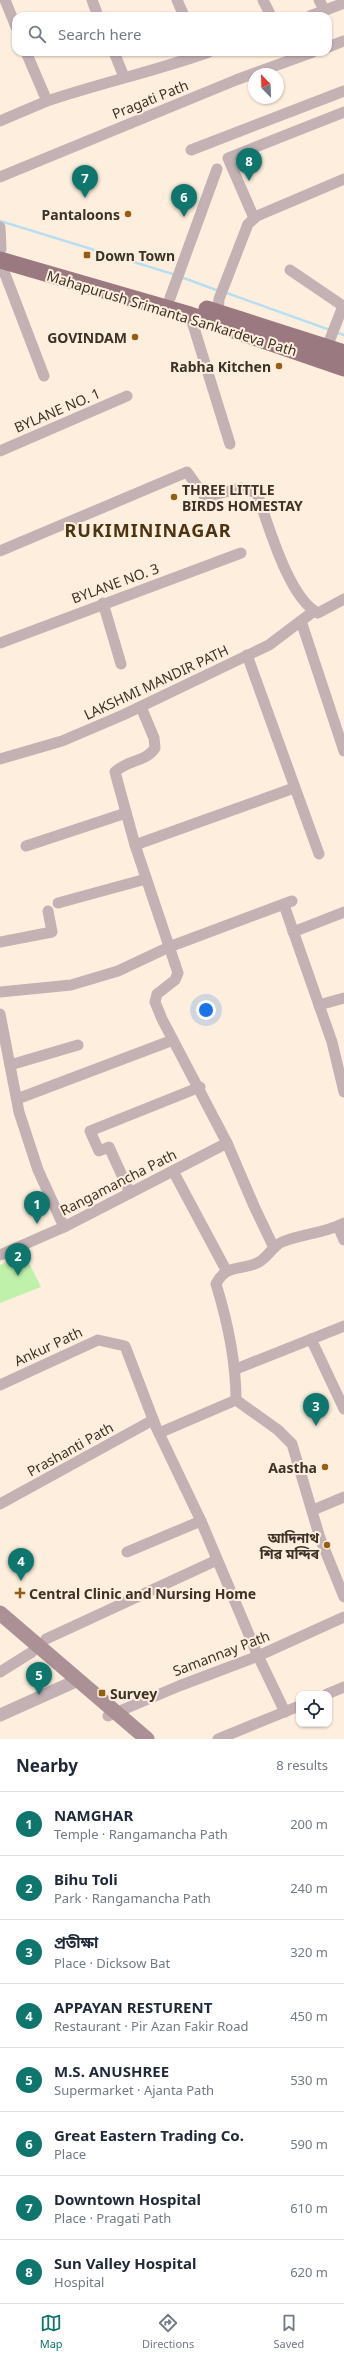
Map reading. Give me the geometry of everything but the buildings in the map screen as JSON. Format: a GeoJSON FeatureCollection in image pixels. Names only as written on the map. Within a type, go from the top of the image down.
{"type":"FeatureCollection","features":[{"type":"Feature","properties":{"kind":"main road","name":"Mahapurush Srimanta Sankardeva Path"},"geometry":{"type":"LineString","coordinates":[[0,254],[173,290],[219,305],[331,336],[344,353]]}},
{"type":"Feature","properties":{"kind":"main road","name":"Mahapurush Srimanta Sankardeva Path"},"geometry":{"type":"LineString","coordinates":[[0,254],[190,315],[344,368]]}},
{"type":"Feature","properties":{"kind":"main road"},"geometry":{"type":"LineString","coordinates":[[0,1613],[71,1682]]}},
{"type":"Feature","properties":{"kind":"main road"},"geometry":{"type":"LineString","coordinates":[[0,1625],[32,1652],[147,1739]]}},
{"type":"Feature","properties":{"kind":"main road"},"geometry":{"type":"LineString","coordinates":[[112,1714],[135,1739]]}},
{"type":"Feature","properties":{"kind":"street"},"geometry":{"type":"LineString","coordinates":[[5,0],[12,17]]}},
{"type":"Feature","properties":{"kind":"street"},"geometry":{"type":"LineString","coordinates":[[92,0],[96,12]]}},
{"type":"Feature","properties":{"kind":"street"},"geometry":{"type":"LineString","coordinates":[[177,0],[182,12]]}},
{"type":"Feature","properties":{"kind":"street"},"geometry":{"type":"LineString","coordinates":[[263,0],[269,12]]}},
{"type":"Feature","properties":{"kind":"street"},"geometry":{"type":"LineString","coordinates":[[314,12],[322,5],[344,3]]}},
{"type":"Feature","properties":{"kind":"street"},"geometry":{"type":"LineString","coordinates":[[332,46],[344,41]]}},
{"type":"Feature","properties":{"kind":"street"},"geometry":{"type":"LineString","coordinates":[[28,56],[47,101]]}},
{"type":"Feature","properties":{"kind":"street"},"geometry":{"type":"LineString","coordinates":[[116,56],[124,77]]}},
{"type":"Feature","properties":{"kind":"street"},"geometry":{"type":"LineString","coordinates":[[0,121],[47,101],[124,77],[164,68],[195,56]]}},
{"type":"Feature","properties":{"kind":"street","name":"Pragati Path"},"geometry":{"type":"LineString","coordinates":[[0,177],[236,80],[302,56]]}},
{"type":"Feature","properties":{"kind":"street"},"geometry":{"type":"LineString","coordinates":[[191,150],[344,91]]}},
{"type":"Feature","properties":{"kind":"street"},"geometry":{"type":"LineString","coordinates":[[254,218],[228,158],[344,112]]}},
{"type":"Feature","properties":{"kind":"street"},"geometry":{"type":"LineString","coordinates":[[173,290],[217,169]]}},
{"type":"Feature","properties":{"kind":"street"},"geometry":{"type":"LineString","coordinates":[[219,305],[224,286],[248,224],[254,218],[344,179]]}},
{"type":"Feature","properties":{"kind":"street"},"geometry":{"type":"LineString","coordinates":[[0,227],[0,254],[44,376]]}},
{"type":"Feature","properties":{"kind":"street"},"geometry":{"type":"LineString","coordinates":[[290,270],[343,306],[331,336]]}},
{"type":"Feature","properties":{"kind":"street"},"geometry":{"type":"LineString","coordinates":[[190,315],[230,444]]}},
{"type":"Feature","properties":{"kind":"street","name":"BYLANE NO. 1"},"geometry":{"type":"LineString","coordinates":[[0,451],[127,396]]}},
{"type":"Feature","properties":{"kind":"street"},"geometry":{"type":"LineString","coordinates":[[0,551],[187,472],[205,497],[241,488],[257,493],[280,561],[309,609],[318,613],[344,599]]}},
{"type":"Feature","properties":{"kind":"street","name":"BYLANE NO. 3"},"geometry":{"type":"LineString","coordinates":[[0,643],[103,603],[241,553]]}},
{"type":"Feature","properties":{"kind":"street"},"geometry":{"type":"LineString","coordinates":[[103,603],[121,664]]}},
{"type":"Feature","properties":{"kind":"street","name":"LAKSHMI MANDIR PATH"},"geometry":{"type":"LineString","coordinates":[[0,759],[62,741],[141,707],[268,645],[314,611]]}},
{"type":"Feature","properties":{"kind":"street"},"geometry":{"type":"LineString","coordinates":[[301,621],[344,751]]}},
{"type":"Feature","properties":{"kind":"street"},"geometry":{"type":"LineString","coordinates":[[247,655],[319,854]]}},
{"type":"Feature","properties":{"kind":"street"},"geometry":{"type":"LineString","coordinates":[[141,707],[154,738],[155,748],[150,756],[122,765],[115,772],[134,845],[178,973],[175,980],[157,994],[155,1002],[173,1040],[200,1088],[227,1143],[274,1248]]}},
{"type":"Feature","properties":{"kind":"street"},"geometry":{"type":"LineString","coordinates":[[134,845],[294,788]]}},
{"type":"Feature","properties":{"kind":"street"},"geometry":{"type":"LineString","coordinates":[[26,846],[126,813]]}},
{"type":"Feature","properties":{"kind":"street"},"geometry":{"type":"LineString","coordinates":[[58,903],[146,879]]}},
{"type":"Feature","properties":{"kind":"street"},"geometry":{"type":"LineString","coordinates":[[0,992],[71,985],[118,971],[169,947],[288,903],[293,932],[332,1042],[344,1092]]}},
{"type":"Feature","properties":{"kind":"street"},"geometry":{"type":"LineString","coordinates":[[0,942],[52,932],[48,910]]}},
{"type":"Feature","properties":{"kind":"street"},"geometry":{"type":"LineString","coordinates":[[293,932],[344,912]]}},
{"type":"Feature","properties":{"kind":"street"},"geometry":{"type":"LineString","coordinates":[[319,1005],[344,998]]}},
{"type":"Feature","properties":{"kind":"street"},"geometry":{"type":"LineString","coordinates":[[0,1014],[17,1099],[38,1170],[64,1227]]}},
{"type":"Feature","properties":{"kind":"street"},"geometry":{"type":"LineString","coordinates":[[17,1099],[173,1040]]}},
{"type":"Feature","properties":{"kind":"street"},"geometry":{"type":"LineString","coordinates":[[10,1065],[78,1045]]}},
{"type":"Feature","properties":{"kind":"street"},"geometry":{"type":"LineString","coordinates":[[130,1193],[109,1147],[99,1151],[90,1131],[200,1088]]}},
{"type":"Feature","properties":{"kind":"street","name":"Rangamancha Path"},"geometry":{"type":"LineString","coordinates":[[0,1255],[64,1227],[227,1143]]}},
{"type":"Feature","properties":{"kind":"street"},"geometry":{"type":"LineString","coordinates":[[173,1171],[226,1270]]}},
{"type":"Feature","properties":{"kind":"street"},"geometry":{"type":"LineString","coordinates":[[236,1400],[236,1369],[226,1317],[216,1284],[226,1270],[257,1263],[266,1258],[281,1242],[341,1225],[344,1240]]}},
{"type":"Feature","properties":{"kind":"street"},"geometry":{"type":"LineString","coordinates":[[236,1369],[344,1326]]}},
{"type":"Feature","properties":{"kind":"street"},"geometry":{"type":"LineString","coordinates":[[311,1339],[344,1409]]}},
{"type":"Feature","properties":{"kind":"street","name":"Ankur Path"},"geometry":{"type":"LineString","coordinates":[[0,1385],[98,1340],[125,1346],[153,1420]]}},
{"type":"Feature","properties":{"kind":"street"},"geometry":{"type":"LineString","coordinates":[[159,1433],[236,1400]]}},
{"type":"Feature","properties":{"kind":"street"},"geometry":{"type":"LineString","coordinates":[[236,1400],[278,1430],[292,1444],[313,1510],[320,1538],[344,1597]]}},
{"type":"Feature","properties":{"kind":"street"},"geometry":{"type":"LineString","coordinates":[[153,1420],[201,1521],[258,1656],[285,1712]]}},
{"type":"Feature","properties":{"kind":"street","name":"Prashanti Path"},"geometry":{"type":"LineString","coordinates":[[0,1504],[153,1420]]}},
{"type":"Feature","properties":{"kind":"street"},"geometry":{"type":"LineString","coordinates":[[313,1510],[344,1497]]}},
{"type":"Feature","properties":{"kind":"street"},"geometry":{"type":"LineString","coordinates":[[127,1552],[201,1521]]}},
{"type":"Feature","properties":{"kind":"street"},"geometry":{"type":"LineString","coordinates":[[46,1639],[217,1560]]}},
{"type":"Feature","properties":{"kind":"street","name":"Samannay Path"},"geometry":{"type":"LineString","coordinates":[[112,1714],[179,1686],[258,1656],[344,1617]]}},
{"type":"Feature","properties":{"kind":"street"},"geometry":{"type":"LineString","coordinates":[[0,1672],[32,1652]]}},
{"type":"Feature","properties":{"kind":"street"},"geometry":{"type":"LineString","coordinates":[[0,1715],[71,1682]]}},
{"type":"Feature","properties":{"kind":"street"},"geometry":{"type":"LineString","coordinates":[[332,1692],[344,1687]]}},
{"type":"Feature","properties":{"kind":"street"},"geometry":{"type":"LineString","coordinates":[[218,1739],[296,1707]]}},
{"type":"Feature","properties":{"kind":"green space"},"geometry":{"type":"Polygon","coordinates":[[[25,1255],[41,1287],[0,1303],[0,1265],[25,1255]]]}},
{"type":"Feature","properties":{"kind":"waterway"},"geometry":{"type":"LineString","coordinates":[[0,221],[176,275]]}},
{"type":"Feature","properties":{"kind":"waterway"},"geometry":{"type":"LineString","coordinates":[[181,277],[219,291]]}},
{"type":"Feature","properties":{"kind":"waterway"},"geometry":{"type":"LineString","coordinates":[[224,292],[330,330]]}},
{"type":"Feature","properties":{"kind":"waterway"},"geometry":{"type":"LineString","coordinates":[[335,332],[344,335]]}},
{"type":"Feature","properties":{"kind":"place","name":"Sun Valley Hospital"},"geometry":{"type":"Point","coordinates":[249,181]}},
{"type":"Feature","properties":{"kind":"place","name":"Downtown Hospital"},"geometry":{"type":"Point","coordinates":[85,198]}},
{"type":"Feature","properties":{"kind":"place","name":"Pantaloons"},"geometry":{"type":"Point","coordinates":[128,214]}},
{"type":"Feature","properties":{"kind":"place","name":"Great Eastern Trading Co."},"geometry":{"type":"Point","coordinates":[184,217]}},
{"type":"Feature","properties":{"kind":"place","name":"Down Town"},"geometry":{"type":"Point","coordinates":[87,255]}},
{"type":"Feature","properties":{"kind":"place","name":"GOVINDAM"},"geometry":{"type":"Point","coordinates":[135,337]}},
{"type":"Feature","properties":{"kind":"place","name":"Rabha Kitchen"},"geometry":{"type":"Point","coordinates":[279,366]}},
{"type":"Feature","properties":{"kind":"place","name":"THREE LITTLE BIRDS HOMESTAY"},"geometry":{"type":"Point","coordinates":[174,497]}},
{"type":"Feature","properties":{"kind":"place","name":"NAMGHAR"},"geometry":{"type":"Point","coordinates":[37,1224]}},
{"type":"Feature","properties":{"kind":"place","name":"Bihu Toli"},"geometry":{"type":"Point","coordinates":[18,1276]}},
{"type":"Feature","properties":{"kind":"place","name":"প্রতীক্ষা"},"geometry":{"type":"Point","coordinates":[316,1426]}},
{"type":"Feature","properties":{"kind":"place","name":"Aastha"},"geometry":{"type":"Point","coordinates":[325,1467]}},
{"type":"Feature","properties":{"kind":"place","name":"আদিনাথ শিৱ মন্দিৰ"},"geometry":{"type":"Point","coordinates":[327,1545]}},
{"type":"Feature","properties":{"kind":"place","name":"APPAYAN RESTURENT"},"geometry":{"type":"Point","coordinates":[21,1581]}},
{"type":"Feature","properties":{"kind":"place","name":"Central Clinic and Nursing Home"},"geometry":{"type":"Point","coordinates":[20,1593]}},
{"type":"Feature","properties":{"kind":"place","name":"Survey"},"geometry":{"type":"Point","coordinates":[102,1693]}},
{"type":"Feature","properties":{"kind":"place","name":"M.S. ANUSHREE"},"geometry":{"type":"Point","coordinates":[39,1695]}},
{"type":"Feature","properties":{"kind":"district","name":"RUKIMININAGAR"},"geometry":{"type":"Point","coordinates":[148,530]}}]}
